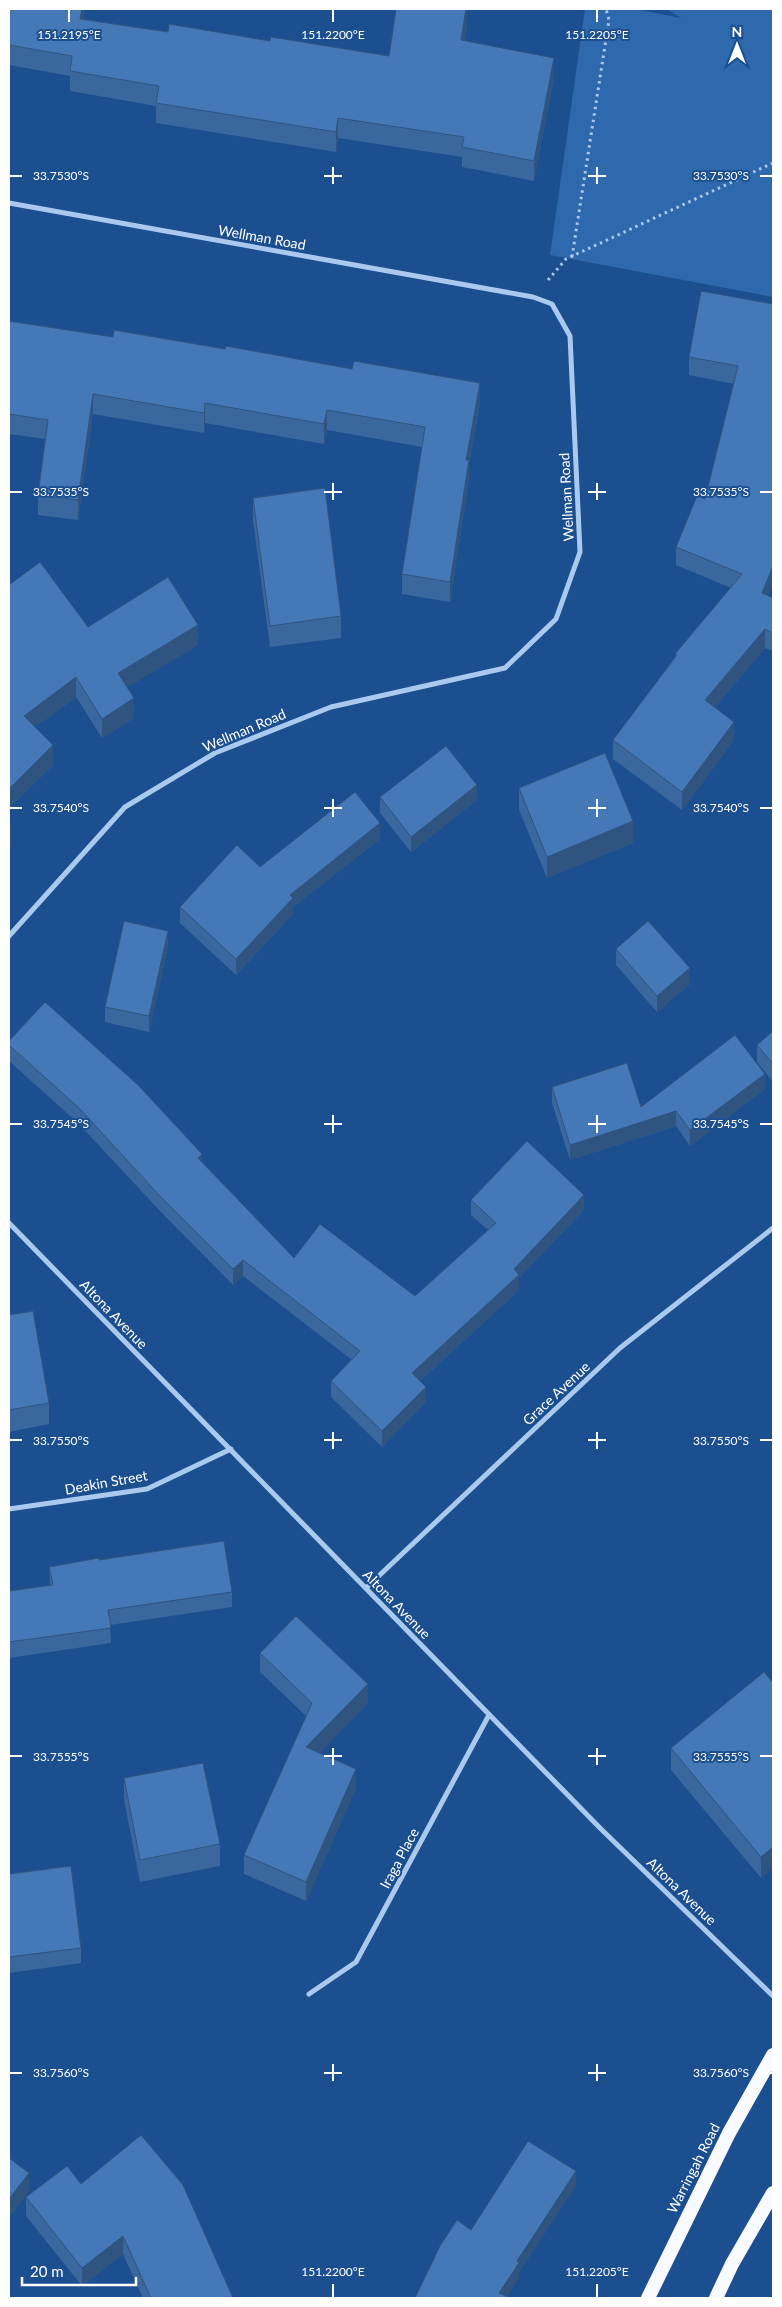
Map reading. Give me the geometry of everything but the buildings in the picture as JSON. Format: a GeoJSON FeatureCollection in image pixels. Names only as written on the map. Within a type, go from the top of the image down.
{"type":"FeatureCollection","features":[{"type":"Feature","properties":{"kind":"highway","name":"Warringah Road"},"geometry":{"type":"LineString","coordinates":[[648,2298],[729,2133],[773,2055]]}},
{"type":"Feature","properties":{"kind":"highway"},"geometry":{"type":"LineString","coordinates":[[716,2298],[732,2264],[773,2193]]}},
{"type":"Feature","properties":{"kind":"street","name":"Wellman Road"},"geometry":{"type":"LineString","coordinates":[[9,203],[533,297],[552,304],[570,336],[580,552],[556,619],[505,668],[331,707],[215,753],[126,807],[9,936]]}},
{"type":"Feature","properties":{"kind":"street","name":"Altona Avenue"},"geometry":{"type":"LineString","coordinates":[[9,1223],[601,1829],[773,1996]]}},
{"type":"Feature","properties":{"kind":"street","name":"Grace Avenue"},"geometry":{"type":"LineString","coordinates":[[366,1588],[620,1348],[773,1228]]}},
{"type":"Feature","properties":{"kind":"street","name":"Deakin Street"},"geometry":{"type":"LineString","coordinates":[[9,1509],[147,1489],[231,1449]]}},
{"type":"Feature","properties":{"kind":"street","name":"Iraga Place"},"geometry":{"type":"LineString","coordinates":[[309,1994],[356,1962],[489,1715]]}},
{"type":"Feature","properties":{"kind":"path"},"geometry":{"type":"LineString","coordinates":[[572,256],[609,20],[606,9]]}},
{"type":"Feature","properties":{"kind":"path"},"geometry":{"type":"LineString","coordinates":[[533,297],[566,259],[773,163]]}},
{"type":"Feature","properties":{"kind":"shaded area"},"geometry":{"type":"Polygon","coordinates":[[[585,9],[634,9],[681,18],[667,9],[773,9],[773,297],[550,255],[585,9]]]}}]}
